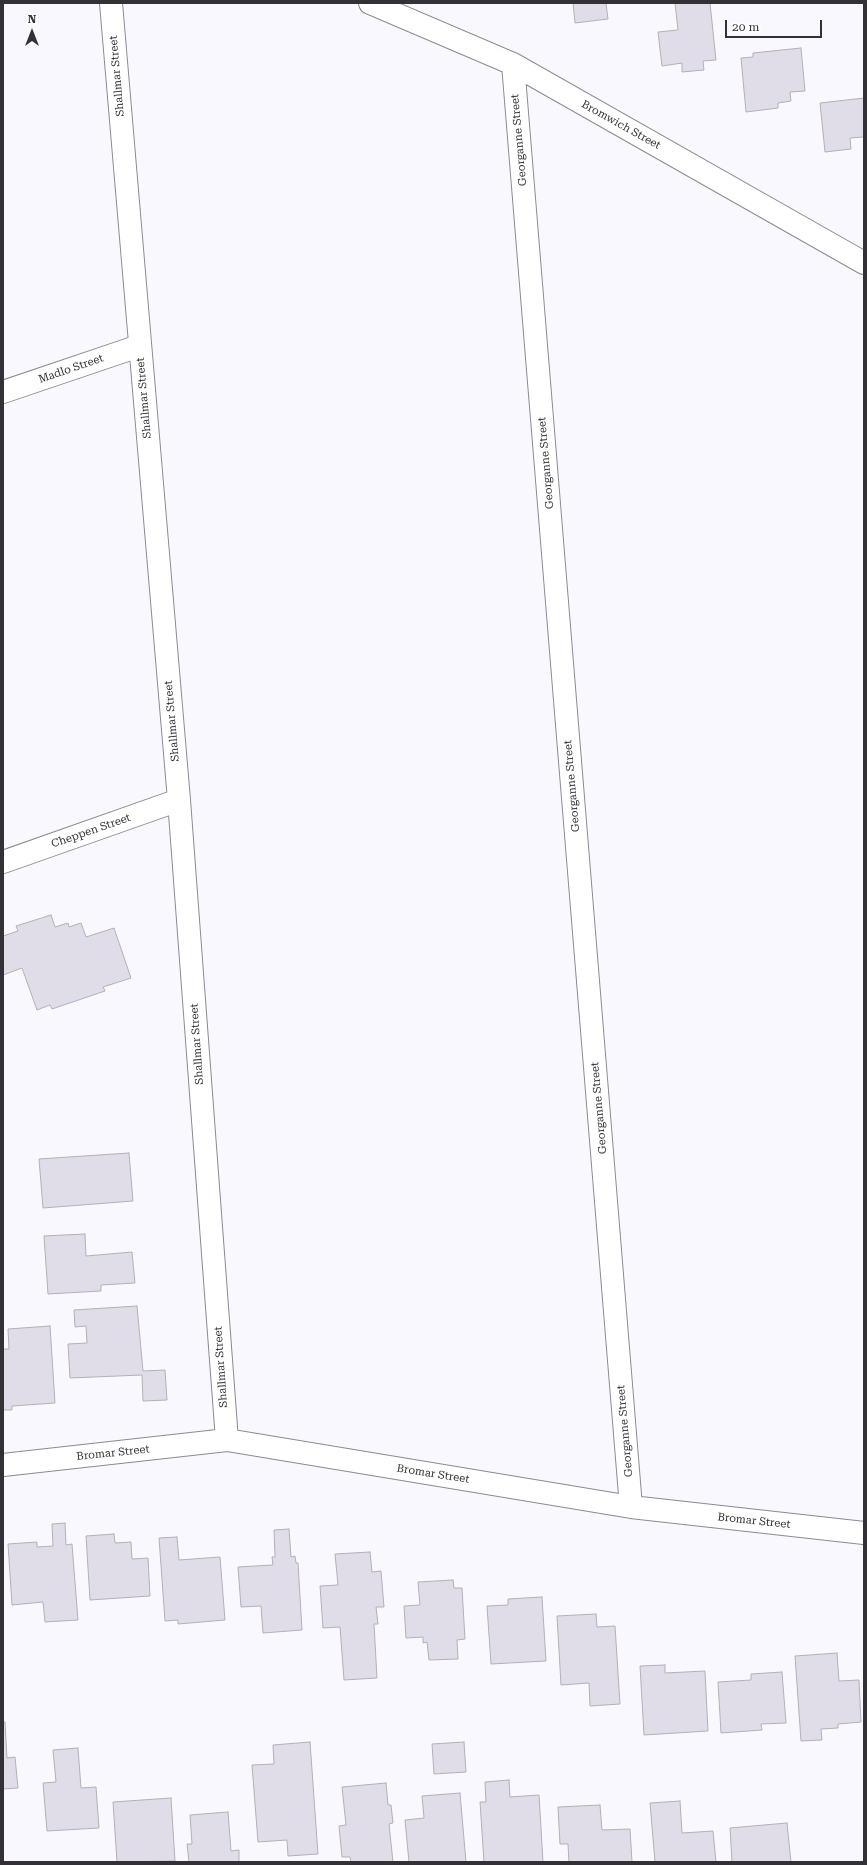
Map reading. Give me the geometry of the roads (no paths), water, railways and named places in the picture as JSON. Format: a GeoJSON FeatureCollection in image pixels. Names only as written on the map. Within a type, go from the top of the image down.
{"type":"FeatureCollection","features":[{"type":"Feature","properties":{"kind":"street","name":"Shallmar Street"},"geometry":{"type":"LineString","coordinates":[[111,3],[139,346],[179,800],[227,1440]]}},
{"type":"Feature","properties":{"kind":"street","name":"Bromwich Street"},"geometry":{"type":"LineString","coordinates":[[370,3],[513,64],[864,263]]}},
{"type":"Feature","properties":{"kind":"street","name":"Georganne Street"},"geometry":{"type":"LineString","coordinates":[[513,64],[631,1507]]}},
{"type":"Feature","properties":{"kind":"street","name":"Madlo Street"},"geometry":{"type":"LineString","coordinates":[[3,392],[139,346]]}},
{"type":"Feature","properties":{"kind":"street","name":"Cheppen Street"},"geometry":{"type":"LineString","coordinates":[[3,862],[179,800]]}},
{"type":"Feature","properties":{"kind":"street","name":"Bromar Street"},"geometry":{"type":"LineString","coordinates":[[3,1465],[227,1440],[631,1507],[864,1533]]}}]}
